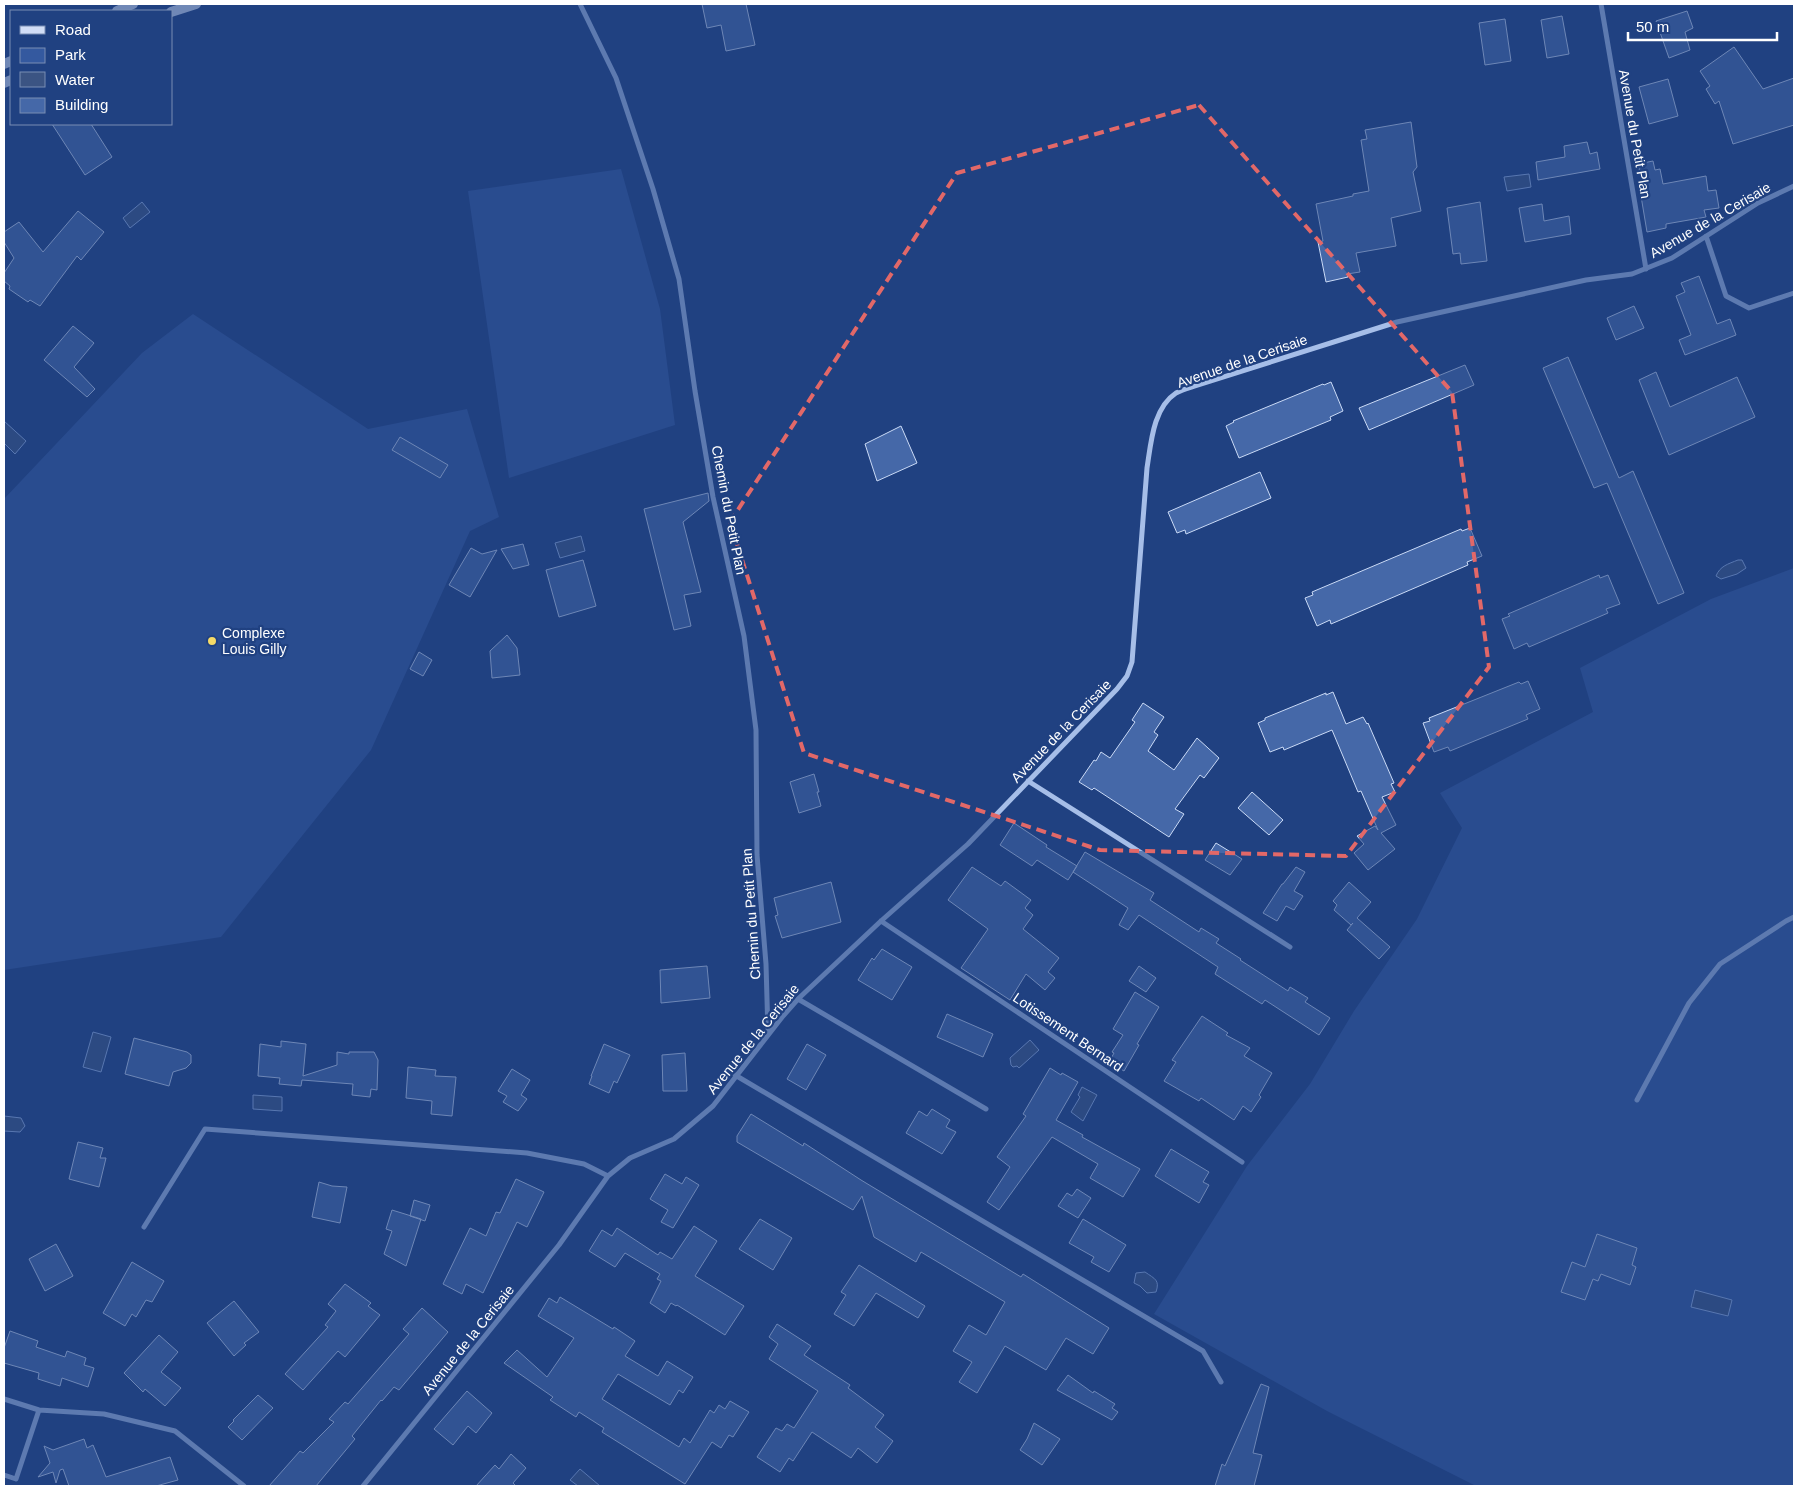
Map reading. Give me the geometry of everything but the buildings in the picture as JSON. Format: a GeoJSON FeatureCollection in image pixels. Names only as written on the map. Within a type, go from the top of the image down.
{"type":"FeatureCollection","features":[{"type":"Feature","properties":{"kind":"main road"},"geometry":{"type":"LineString","coordinates":[[119,10],[133,4]]}},
{"type":"Feature","properties":{"kind":"main road"},"geometry":{"type":"LineString","coordinates":[[172,12],[196,4]]}},
{"type":"Feature","properties":{"kind":"street","name":"Avenue du Petit Plan"},"geometry":{"type":"LineString","coordinates":[[1600,4],[1646,269]]}},
{"type":"Feature","properties":{"kind":"street","name":"Chemin du Petit Plan"},"geometry":{"type":"LineString","coordinates":[[580,5],[616,78],[653,189],[680,279],[695,391],[713,497],[744,636],[756,730],[757,855],[766,964],[768,1034]]}},
{"type":"Feature","properties":{"kind":"street","name":"Avenue de la Cerisaie"},"geometry":{"type":"LineString","coordinates":[[363,1486],[559,1246],[608,1176],[630,1158],[674,1139],[713,1106],[735,1075],[798,999],[881,921],[968,844],[1117,689],[1127,676],[1132,662],[1147,468],[1152,436],[1165,404],[1176,393],[1396,322],[1586,280],[1632,274],[1672,258],[1758,203],[1794,186]]}},
{"type":"Feature","properties":{"kind":"street"},"geometry":{"type":"LineString","coordinates":[[1706,236],[1726,296],[1749,308],[1794,293]]}},
{"type":"Feature","properties":{"kind":"street"},"geometry":{"type":"LineString","coordinates":[[1028,781],[1290,948]]}},
{"type":"Feature","properties":{"kind":"street"},"geometry":{"type":"LineString","coordinates":[[1637,1100],[1689,1003],[1720,964],[1794,917]]}},
{"type":"Feature","properties":{"kind":"street","name":"Lotissement Bernard"},"geometry":{"type":"LineString","coordinates":[[881,921],[1242,1162]]}},
{"type":"Feature","properties":{"kind":"street"},"geometry":{"type":"LineString","coordinates":[[798,999],[986,1109]]}},
{"type":"Feature","properties":{"kind":"street"},"geometry":{"type":"LineString","coordinates":[[735,1075],[1203,1351],[1221,1382]]}},
{"type":"Feature","properties":{"kind":"street"},"geometry":{"type":"LineString","coordinates":[[144,1227],[204,1129],[527,1153],[584,1164],[608,1176]]}},
{"type":"Feature","properties":{"kind":"street"},"geometry":{"type":"LineString","coordinates":[[4,1399],[39,1410],[104,1414],[175,1431],[244,1486]]}},
{"type":"Feature","properties":{"kind":"street"},"geometry":{"type":"LineString","coordinates":[[4,1475],[16,1478],[39,1410]]}},
{"type":"Feature","properties":{"kind":"highlighted area"},"geometry":{"type":"Polygon","coordinates":[[[1199,105],[1452,392],[1489,667],[1346,856],[1100,850],[804,753],[730,522],[957,173],[1199,105]]]}},
{"type":"Feature","properties":{"kind":"green space"},"geometry":{"type":"Polygon","coordinates":[[[621,169],[660,309],[675,425],[509,478],[468,191],[621,169]]]}},
{"type":"Feature","properties":{"kind":"green space","name":"Complexe Louis Gilly"},"geometry":{"type":"Polygon","coordinates":[[[193,314],[368,429],[467,409],[499,517],[470,531],[371,750],[221,937],[4,970],[4,499],[142,353],[193,314]]]}},
{"type":"Feature","properties":{"kind":"green space"},"geometry":{"type":"Polygon","coordinates":[[[1794,568],[1794,1486],[1476,1486],[1327,1411],[1154,1314],[1247,1166],[1310,1084],[1354,1011],[1417,919],[1462,828],[1440,793],[1593,712],[1580,668],[1711,599],[1794,568]]]}},
{"type":"Feature","properties":{"kind":"water"},"geometry":{"type":"Polygon","coordinates":[[[1529,174],[1531,187],[1507,191],[1504,177],[1529,174]]]}},
{"type":"Feature","properties":{"kind":"water"},"geometry":{"type":"Polygon","coordinates":[[[142,202],[150,212],[130,228],[123,218],[142,202]]]}},
{"type":"Feature","properties":{"kind":"water"},"geometry":{"type":"Polygon","coordinates":[[[4,421],[26,441],[15,454],[4,443],[4,421]]]}},
{"type":"Feature","properties":{"kind":"water"},"geometry":{"type":"Polygon","coordinates":[[[581,536],[585,551],[560,558],[555,543],[581,536]]]}},
{"type":"Feature","properties":{"kind":"water"},"geometry":{"type":"Polygon","coordinates":[[[1742,560],[1746,568],[1737,574],[1721,579],[1716,576],[1722,568],[1742,560]]]}},
{"type":"Feature","properties":{"kind":"water"},"geometry":{"type":"Polygon","coordinates":[[[93,1032],[111,1037],[101,1072],[83,1067],[93,1032]]]}},
{"type":"Feature","properties":{"kind":"water"},"geometry":{"type":"Polygon","coordinates":[[[1030,1040],[1039,1050],[1019,1068],[1017,1066],[1013,1067],[1010,1058],[1030,1040]]]}},
{"type":"Feature","properties":{"kind":"water"},"geometry":{"type":"Polygon","coordinates":[[[1082,1087],[1097,1095],[1083,1121],[1071,1112],[1080,1097],[1078,1095],[1082,1087]]]}},
{"type":"Feature","properties":{"kind":"water"},"geometry":{"type":"Polygon","coordinates":[[[253,1095],[282,1097],[282,1111],[253,1109],[253,1095]]]}},
{"type":"Feature","properties":{"kind":"water"},"geometry":{"type":"Polygon","coordinates":[[[4,1116],[21,1118],[25,1126],[20,1132],[4,1131],[4,1116]]]}},
{"type":"Feature","properties":{"kind":"water"},"geometry":{"type":"Polygon","coordinates":[[[1145,1272],[1156,1280],[1156,1292],[1147,1293],[1134,1283],[1136,1273],[1145,1272]]]}},
{"type":"Feature","properties":{"kind":"water"},"geometry":{"type":"Polygon","coordinates":[[[1695,1290],[1732,1300],[1728,1316],[1691,1307],[1695,1290]]]}},
{"type":"Feature","properties":{"kind":"water"},"geometry":{"type":"Polygon","coordinates":[[[580,1469],[600,1486],[578,1486],[570,1480],[580,1469]]]}},
{"type":"Feature","properties":{"kind":"place","name":"Complexe Louis Gilly"},"geometry":{"type":"Point","coordinates":[212,641]}}]}
